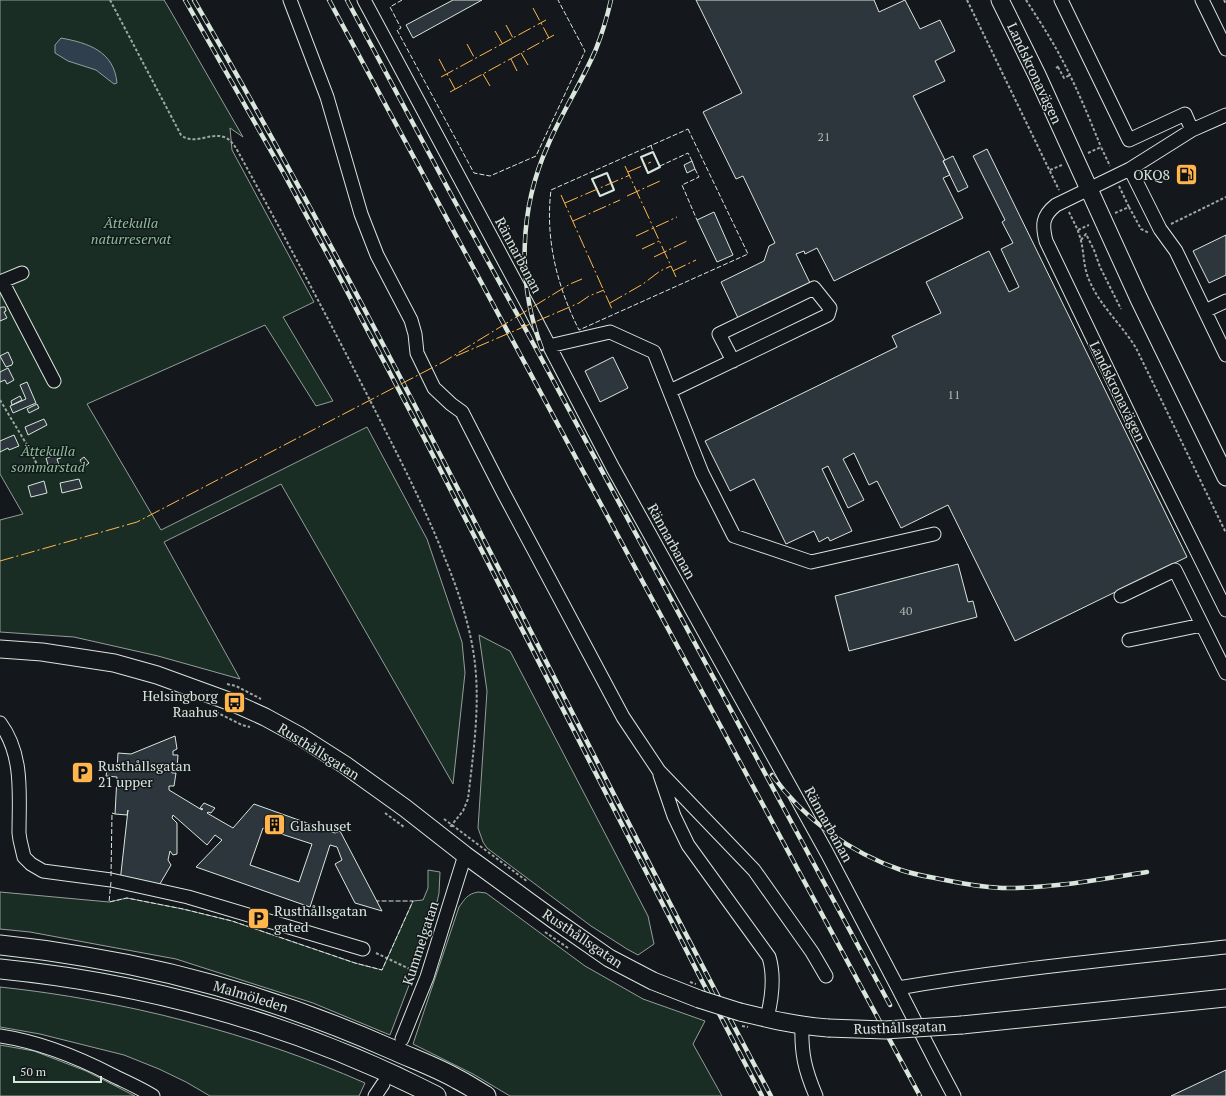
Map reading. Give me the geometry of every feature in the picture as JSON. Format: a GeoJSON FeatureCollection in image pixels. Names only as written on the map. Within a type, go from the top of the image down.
{"type":"FeatureCollection","features":[{"type":"Feature","properties":{"kind":"highway","name":"Malmöleden"},"geometry":{"type":"LineString","coordinates":[[0,945],[52,951],[107,960],[200,981],[252,996],[290,1008],[349,1030],[456,1078],[486,1096]]}},
{"type":"Feature","properties":{"kind":"highway","name":"Malmöleden"},"geometry":{"type":"LineString","coordinates":[[0,969],[68,977],[144,992],[190,1002],[249,1019],[341,1052],[398,1076],[436,1096]]}},
{"type":"Feature","properties":{"kind":"main road","name":"Landskronavägen"},"geometry":{"type":"LineString","coordinates":[[1000,0],[1037,75],[1139,299],[1226,477]]}},
{"type":"Feature","properties":{"kind":"main road","name":"Rusthållsgatan"},"geometry":{"type":"LineString","coordinates":[[0,649],[42,652],[114,664],[157,675],[234,703],[265,718],[298,735],[345,765],[405,808],[465,855],[609,958],[653,981],[699,999],[740,1012],[802,1025],[828,1028],[885,1030],[962,1025],[1226,998]]}},
{"type":"Feature","properties":{"kind":"street"},"geometry":{"type":"LineString","coordinates":[[290,0],[327,97],[361,214],[377,255],[411,320],[415,334],[417,353],[434,388],[462,412],[506,499],[623,717],[659,771],[754,870],[812,952],[826,976]]}},
{"type":"Feature","properties":{"kind":"street","name":"Rännarbanan"},"geometry":{"type":"LineString","coordinates":[[364,0],[621,482],[827,853],[954,1096]]}},
{"type":"Feature","properties":{"kind":"street"},"geometry":{"type":"LineString","coordinates":[[1061,0],[1129,140],[1185,114],[1192,130]]}},
{"type":"Feature","properties":{"kind":"street"},"geometry":{"type":"LineString","coordinates":[[1202,0],[1226,49]]}},
{"type":"Feature","properties":{"kind":"street","name":"Landskronavägen"},"geometry":{"type":"LineString","coordinates":[[1226,115],[1192,130],[1130,168],[1064,201],[1050,210],[1043,224],[1046,242],[1142,441],[1226,610]]}},
{"type":"Feature","properties":{"kind":"street"},"geometry":{"type":"LineString","coordinates":[[1130,168],[1160,229],[1176,251],[1226,355]]}},
{"type":"Feature","properties":{"kind":"street"},"geometry":{"type":"LineString","coordinates":[[22,273],[1,282],[54,381]]}},
{"type":"Feature","properties":{"kind":"street"},"geometry":{"type":"LineString","coordinates":[[670,391],[733,361],[828,315],[830,308],[814,288],[719,334],[733,361]]}},
{"type":"Feature","properties":{"kind":"street"},"geometry":{"type":"LineString","coordinates":[[1205,311],[1226,301]]}},
{"type":"Feature","properties":{"kind":"street"},"geometry":{"type":"LineString","coordinates":[[549,346],[610,332],[654,352],[702,473],[734,536],[811,562],[934,534]]}},
{"type":"Feature","properties":{"kind":"street"},"geometry":{"type":"LineString","coordinates":[[1121,596],[1175,570],[1226,673]]}},
{"type":"Feature","properties":{"kind":"street"},"geometry":{"type":"LineString","coordinates":[[1129,640],[1202,625]]}},
{"type":"Feature","properties":{"kind":"street"},"geometry":{"type":"LineString","coordinates":[[0,723],[13,748],[18,768],[20,778],[19,833],[24,857],[31,864],[43,871],[120,882],[188,897],[369,951]]}},
{"type":"Feature","properties":{"kind":"street"},"geometry":{"type":"LineString","coordinates":[[659,771],[674,816],[688,845],[769,957],[772,967],[772,991],[767,1018]]}},
{"type":"Feature","properties":{"kind":"street","name":"Kummelgatan"},"geometry":{"type":"LineString","coordinates":[[402,1039],[427,977],[465,855]]}},
{"type":"Feature","properties":{"kind":"street"},"geometry":{"type":"LineString","coordinates":[[898,988],[972,976],[1226,947]]}},
{"type":"Feature","properties":{"kind":"street"},"geometry":{"type":"LineString","coordinates":[[802,1025],[803,1060],[816,1096]]}},
{"type":"Feature","properties":{"kind":"street"},"geometry":{"type":"LineString","coordinates":[[0,1036],[40,1045],[82,1060],[142,1089],[153,1096]]}},
{"type":"Feature","properties":{"kind":"street"},"geometry":{"type":"LineString","coordinates":[[375,1096],[383,1084]]}},
{"type":"Feature","properties":{"kind":"path"},"geometry":{"type":"LineString","coordinates":[[110,0],[181,135],[189,139],[219,136],[224,137],[229,139],[236,148],[280,227],[382,424],[431,523],[451,572],[467,623],[475,664],[477,699],[468,799],[463,811],[442,837]]}},
{"type":"Feature","properties":{"kind":"path"},"geometry":{"type":"LineString","coordinates":[[967,0],[1050,170],[1079,234],[1084,266],[1090,284],[1139,353],[1226,533]]}},
{"type":"Feature","properties":{"kind":"path"},"geometry":{"type":"LineString","coordinates":[[1026,0],[1058,52],[1085,105],[1101,147],[1129,207]]}},
{"type":"Feature","properties":{"kind":"path"},"geometry":{"type":"LineString","coordinates":[[1224,0],[1226,4]]}},
{"type":"Feature","properties":{"kind":"path"},"geometry":{"type":"LineString","coordinates":[[1058,67],[1064,78],[1070,75]]}},
{"type":"Feature","properties":{"kind":"path"},"geometry":{"type":"LineString","coordinates":[[1050,170],[1101,147]]}},
{"type":"Feature","properties":{"kind":"path"},"geometry":{"type":"LineString","coordinates":[[1081,240],[1086,234],[1100,267],[1121,308]]}},
{"type":"Feature","properties":{"kind":"path"},"geometry":{"type":"LineString","coordinates":[[0,400],[30,450],[41,473]]}},
{"type":"Feature","properties":{"kind":"path"},"geometry":{"type":"LineString","coordinates":[[214,711],[242,725],[251,727]]}},
{"type":"Feature","properties":{"kind":"path"},"geometry":{"type":"LineString","coordinates":[[381,810],[405,828]]}},
{"type":"Feature","properties":{"kind":"path"},"geometry":{"type":"LineString","coordinates":[[540,929],[572,950]]}},
{"type":"Feature","properties":{"kind":"path"},"geometry":{"type":"LineString","coordinates":[[369,951],[427,977]]}},
{"type":"Feature","properties":{"kind":"green space"},"geometry":{"type":"Polygon","coordinates":[[[0,0],[164,0],[170,10],[243,137],[230,128],[232,150],[314,302],[283,317],[333,401],[316,406],[265,325],[87,404],[161,530],[367,427],[427,539],[462,642],[465,673],[453,784],[281,484],[164,542],[240,679],[158,656],[74,637],[0,632],[0,520],[23,514],[0,474],[0,0]]]}},
{"type":"Feature","properties":{"kind":"green space"},"geometry":{"type":"Polygon","coordinates":[[[479,635],[510,651],[648,916],[654,944],[638,955],[591,926],[487,848],[483,842],[478,828],[487,691],[479,635]]]}},
{"type":"Feature","properties":{"kind":"green space"},"geometry":{"type":"Polygon","coordinates":[[[428,870],[440,872],[439,893],[432,925],[390,1035],[313,1003],[176,959],[30,932],[0,929],[0,892],[109,902],[127,898],[183,909],[232,921],[355,963],[382,970],[413,901],[423,900],[428,888],[428,870]]]}},
{"type":"Feature","properties":{"kind":"green space"},"geometry":{"type":"Polygon","coordinates":[[[478,892],[486,893],[585,966],[643,999],[705,1021],[693,1044],[722,1096],[510,1096],[473,1074],[413,1044],[459,907],[465,899],[478,892]]]}},
{"type":"Feature","properties":{"kind":"green space"},"geometry":{"type":"Polygon","coordinates":[[[0,987],[93,1000],[186,1021],[278,1049],[365,1083],[359,1096],[210,1096],[159,1069],[124,1055],[40,1034],[0,1027],[0,987]]]}},
{"type":"Feature","properties":{"kind":"green space"},"geometry":{"type":"Polygon","coordinates":[[[0,1045],[34,1051],[86,1071],[135,1096],[0,1096],[0,1045]]]}},
{"type":"Feature","properties":{"kind":"water"},"geometry":{"type":"Polygon","coordinates":[[[61,38],[81,43],[98,50],[111,63],[115,72],[117,83],[114,84],[96,70],[68,61],[55,53],[55,45],[61,38]]]}},
{"type":"Feature","properties":{"kind":"building"},"geometry":{"type":"Polygon","coordinates":[[[453,0],[482,0],[413,38],[406,25],[453,0]]]}},
{"type":"Feature","properties":{"kind":"building"},"geometry":{"type":"Polygon","coordinates":[[[696,0],[874,0],[879,12],[905,0],[920,29],[940,20],[955,51],[935,61],[945,81],[913,96],[945,160],[943,161],[950,175],[943,178],[963,218],[834,281],[817,248],[805,254],[804,251],[796,254],[810,283],[738,318],[721,282],[764,261],[769,246],[775,243],[743,176],[736,179],[703,112],[742,93],[696,0]]]}},
{"type":"Feature","properties":{"kind":"building"},"geometry":{"type":"Polygon","coordinates":[[[987,149],[1187,557],[1015,641],[948,505],[901,528],[877,481],[869,485],[854,453],[843,459],[864,500],[848,508],[828,466],[822,469],[852,531],[830,541],[828,537],[819,542],[814,531],[786,544],[754,479],[730,491],[705,441],[897,347],[892,336],[941,313],[926,282],[989,251],[1009,292],[1019,287],[1001,249],[1013,243],[1002,222],[1005,220],[973,156],[987,149]]]}},
{"type":"Feature","properties":{"kind":"building"},"geometry":{"type":"Polygon","coordinates":[[[953,156],[968,187],[958,192],[943,161],[953,156]]]}},
{"type":"Feature","properties":{"kind":"building"},"geometry":{"type":"Polygon","coordinates":[[[692,161],[695,169],[687,173],[684,165],[692,161]]]}},
{"type":"Feature","properties":{"kind":"building"},"geometry":{"type":"Polygon","coordinates":[[[714,212],[733,255],[717,262],[697,220],[714,212]]]}},
{"type":"Feature","properties":{"kind":"building"},"geometry":{"type":"Polygon","coordinates":[[[1226,235],[1226,275],[1209,283],[1193,251],[1226,235]]]}},
{"type":"Feature","properties":{"kind":"building"},"geometry":{"type":"Polygon","coordinates":[[[5,307],[6,311],[4,312],[7,318],[0,321],[0,308],[5,307]]]}},
{"type":"Feature","properties":{"kind":"building"},"geometry":{"type":"Polygon","coordinates":[[[8,352],[13,363],[12,365],[6,367],[0,356],[8,352]]]}},
{"type":"Feature","properties":{"kind":"building"},"geometry":{"type":"Polygon","coordinates":[[[613,357],[628,388],[600,402],[585,371],[613,357]]]}},
{"type":"Feature","properties":{"kind":"building"},"geometry":{"type":"Polygon","coordinates":[[[8,368],[14,380],[7,384],[5,380],[0,382],[0,372],[8,368]]]}},
{"type":"Feature","properties":{"kind":"building"},"geometry":{"type":"Polygon","coordinates":[[[27,382],[36,403],[13,413],[10,406],[26,399],[20,385],[27,382]]]}},
{"type":"Feature","properties":{"kind":"building"},"geometry":{"type":"Polygon","coordinates":[[[20,396],[22,400],[12,405],[11,401],[20,396]]]}},
{"type":"Feature","properties":{"kind":"building"},"geometry":{"type":"Polygon","coordinates":[[[37,404],[39,408],[29,413],[27,409],[37,404]]]}},
{"type":"Feature","properties":{"kind":"building"},"geometry":{"type":"Polygon","coordinates":[[[44,419],[47,425],[28,435],[25,427],[44,419]]]}},
{"type":"Feature","properties":{"kind":"building"},"geometry":{"type":"Polygon","coordinates":[[[14,435],[19,446],[9,450],[8,448],[0,452],[0,441],[14,435]]]}},
{"type":"Feature","properties":{"kind":"building"},"geometry":{"type":"Polygon","coordinates":[[[60,454],[61,458],[57,459],[59,465],[49,468],[46,458],[60,454]]]}},
{"type":"Feature","properties":{"kind":"building"},"geometry":{"type":"Polygon","coordinates":[[[84,457],[89,463],[84,467],[80,460],[84,457]]]}},
{"type":"Feature","properties":{"kind":"building"},"geometry":{"type":"Polygon","coordinates":[[[79,479],[82,488],[62,493],[60,483],[79,479]]]}},
{"type":"Feature","properties":{"kind":"building"},"geometry":{"type":"Polygon","coordinates":[[[44,481],[47,493],[31,497],[28,486],[44,481]]]}},
{"type":"Feature","properties":{"kind":"building"},"geometry":{"type":"Polygon","coordinates":[[[958,564],[968,602],[973,601],[977,617],[849,651],[835,596],[958,564]]]}},
{"type":"Feature","properties":{"kind":"building","name":"Glashuset"},"geometry":{"type":"Polygon","coordinates":[[[175,736],[177,749],[173,751],[173,755],[178,755],[177,768],[172,769],[172,773],[176,773],[174,786],[169,786],[169,790],[202,810],[203,809],[200,808],[204,803],[215,808],[211,813],[207,813],[233,828],[254,804],[335,833],[340,831],[382,911],[355,903],[335,864],[342,860],[337,847],[330,845],[310,907],[196,867],[222,840],[215,835],[207,845],[173,815],[172,818],[177,823],[177,854],[173,855],[170,851],[168,860],[171,865],[154,894],[120,882],[128,810],[127,815],[115,814],[117,777],[106,776],[107,770],[117,771],[118,753],[131,754],[175,736]],[[263,828],[250,865],[299,882],[312,844],[263,828]]]}},
{"type":"Feature","properties":{"kind":"building"},"geometry":{"type":"Polygon","coordinates":[[[1226,1070],[1226,1096],[1171,1096],[1226,1070]]]}},
{"type":"Feature","properties":{"kind":"railway"},"geometry":{"type":"LineString","coordinates":[[185,0],[284,174],[331,261],[422,434],[762,1096]]}},
{"type":"Feature","properties":{"kind":"railway"},"geometry":{"type":"LineString","coordinates":[[194,0],[344,271],[771,1096]]}},
{"type":"Feature","properties":{"kind":"railway"},"geometry":{"type":"LineString","coordinates":[[329,0],[920,1096]]}},
{"type":"Feature","properties":{"kind":"railway"},"geometry":{"type":"LineString","coordinates":[[347,0],[890,1005]]}},
{"type":"Feature","properties":{"kind":"railway"},"geometry":{"type":"LineString","coordinates":[[542,349],[528,298],[525,272],[527,220],[531,195],[538,169],[548,145],[596,49],[611,0]]}},
{"type":"Feature","properties":{"kind":"railway"},"geometry":{"type":"LineString","coordinates":[[772,775],[798,806],[813,820],[846,844],[882,863],[912,873],[966,884],[988,887],[1020,888],[1056,885],[1147,872]]}},
{"type":"Feature","properties":{"kind":"fence"},"geometry":{"type":"LineString","coordinates":[[402,0],[390,7],[401,28],[397,30],[474,173],[490,176],[536,156],[585,51],[558,0]]}},
{"type":"Feature","properties":{"kind":"fence"},"geometry":{"type":"LineString","coordinates":[[688,129],[748,254],[579,330],[564,296],[554,262],[550,226],[551,190],[688,129]]}},
{"type":"Feature","properties":{"kind":"fence"},"geometry":{"type":"LineString","coordinates":[[651,145],[653,152]]}},
{"type":"Feature","properties":{"kind":"fence"},"geometry":{"type":"LineString","coordinates":[[660,166],[688,153],[692,161]]}},
{"type":"Feature","properties":{"kind":"fence"},"geometry":{"type":"LineString","coordinates":[[695,169],[699,177],[682,185],[697,220]]}},
{"type":"Feature","properties":{"kind":"fence"},"geometry":{"type":"LineString","coordinates":[[111,876],[112,813],[115,814]]}},
{"type":"Feature","properties":{"kind":"fence"},"geometry":{"type":"LineString","coordinates":[[111,882],[109,902],[127,898],[183,909],[232,921],[355,963],[382,970],[413,901],[377,901]]}},
{"type":"Feature","properties":{"kind":"wall"},"geometry":{"type":"LineString","coordinates":[[653,152],[660,167],[648,173],[641,157],[653,152]]}},
{"type":"Feature","properties":{"kind":"wall"},"geometry":{"type":"LineString","coordinates":[[607,173],[614,190],[600,196],[592,179],[607,173]]}},
{"type":"Feature","properties":{"kind":"power"},"geometry":{"type":"LineString","coordinates":[[533,8],[549,38]]}},
{"type":"Feature","properties":{"kind":"power"},"geometry":{"type":"LineString","coordinates":[[441,77],[546,20]]}},
{"type":"Feature","properties":{"kind":"power"},"geometry":{"type":"LineString","coordinates":[[506,25],[513,38]]}},
{"type":"Feature","properties":{"kind":"power"},"geometry":{"type":"LineString","coordinates":[[495,31],[502,43]]}},
{"type":"Feature","properties":{"kind":"power"},"geometry":{"type":"LineString","coordinates":[[450,92],[554,35]]}},
{"type":"Feature","properties":{"kind":"power"},"geometry":{"type":"LineString","coordinates":[[467,44],[475,59]]}},
{"type":"Feature","properties":{"kind":"power"},"geometry":{"type":"LineString","coordinates":[[521,53],[528,65]]}},
{"type":"Feature","properties":{"kind":"power"},"geometry":{"type":"LineString","coordinates":[[439,59],[455,89]]}},
{"type":"Feature","properties":{"kind":"power"},"geometry":{"type":"LineString","coordinates":[[511,59],[517,71]]}},
{"type":"Feature","properties":{"kind":"power"},"geometry":{"type":"LineString","coordinates":[[483,74],[490,86]]}},
{"type":"Feature","properties":{"kind":"power"},"geometry":{"type":"LineString","coordinates":[[628,172],[651,162]]}},
{"type":"Feature","properties":{"kind":"power"},"geometry":{"type":"LineString","coordinates":[[625,166],[676,277]]}},
{"type":"Feature","properties":{"kind":"power"},"geometry":{"type":"LineString","coordinates":[[565,203],[630,175]]}},
{"type":"Feature","properties":{"kind":"power"},"geometry":{"type":"LineString","coordinates":[[627,196],[660,181]]}},
{"type":"Feature","properties":{"kind":"power"},"geometry":{"type":"LineString","coordinates":[[561,195],[612,309]]}},
{"type":"Feature","properties":{"kind":"power"},"geometry":{"type":"LineString","coordinates":[[573,221],[620,200]]}},
{"type":"Feature","properties":{"kind":"power"},"geometry":{"type":"LineString","coordinates":[[636,236],[677,217]]}},
{"type":"Feature","properties":{"kind":"power"},"geometry":{"type":"LineString","coordinates":[[642,249],[659,241]]}},
{"type":"Feature","properties":{"kind":"power"},"geometry":{"type":"LineString","coordinates":[[654,257],[687,241]]}},
{"type":"Feature","properties":{"kind":"power"},"geometry":{"type":"LineString","coordinates":[[673,271],[696,260]]}},
{"type":"Feature","properties":{"kind":"power"},"geometry":{"type":"LineString","coordinates":[[610,303],[643,284],[660,271],[671,266]]}},
{"type":"Feature","properties":{"kind":"power"},"geometry":{"type":"LineString","coordinates":[[0,561],[137,522],[445,361],[570,284],[582,279]]}},
{"type":"Feature","properties":{"kind":"power"},"geometry":{"type":"LineString","coordinates":[[456,356],[579,303],[589,296],[604,290]]}},
{"type":"Feature","properties":{"kind":"place","name":"OKQ8"},"geometry":{"type":"Point","coordinates":[1186,174]}},
{"type":"Feature","properties":{"kind":"place","name":"Helsingborg Raahus"},"geometry":{"type":"Point","coordinates":[234,703]}},
{"type":"Feature","properties":{"kind":"place","name":"Rusthållsgatan 21 upper"},"geometry":{"type":"Point","coordinates":[83,773]}},
{"type":"Feature","properties":{"kind":"place","name":"Glashuset"},"geometry":{"type":"Point","coordinates":[274,825]}},
{"type":"Feature","properties":{"kind":"place","name":"Rusthållsgatan gated"},"geometry":{"type":"Point","coordinates":[258,918]}},
{"type":"Feature","properties":{"kind":"park label","name":"Ättekulla naturreservat"},"geometry":{"type":"Point","coordinates":[131,230]}},
{"type":"Feature","properties":{"kind":"park label","name":"Ättekulla sommarstad"},"geometry":{"type":"Point","coordinates":[48,458]}}]}
